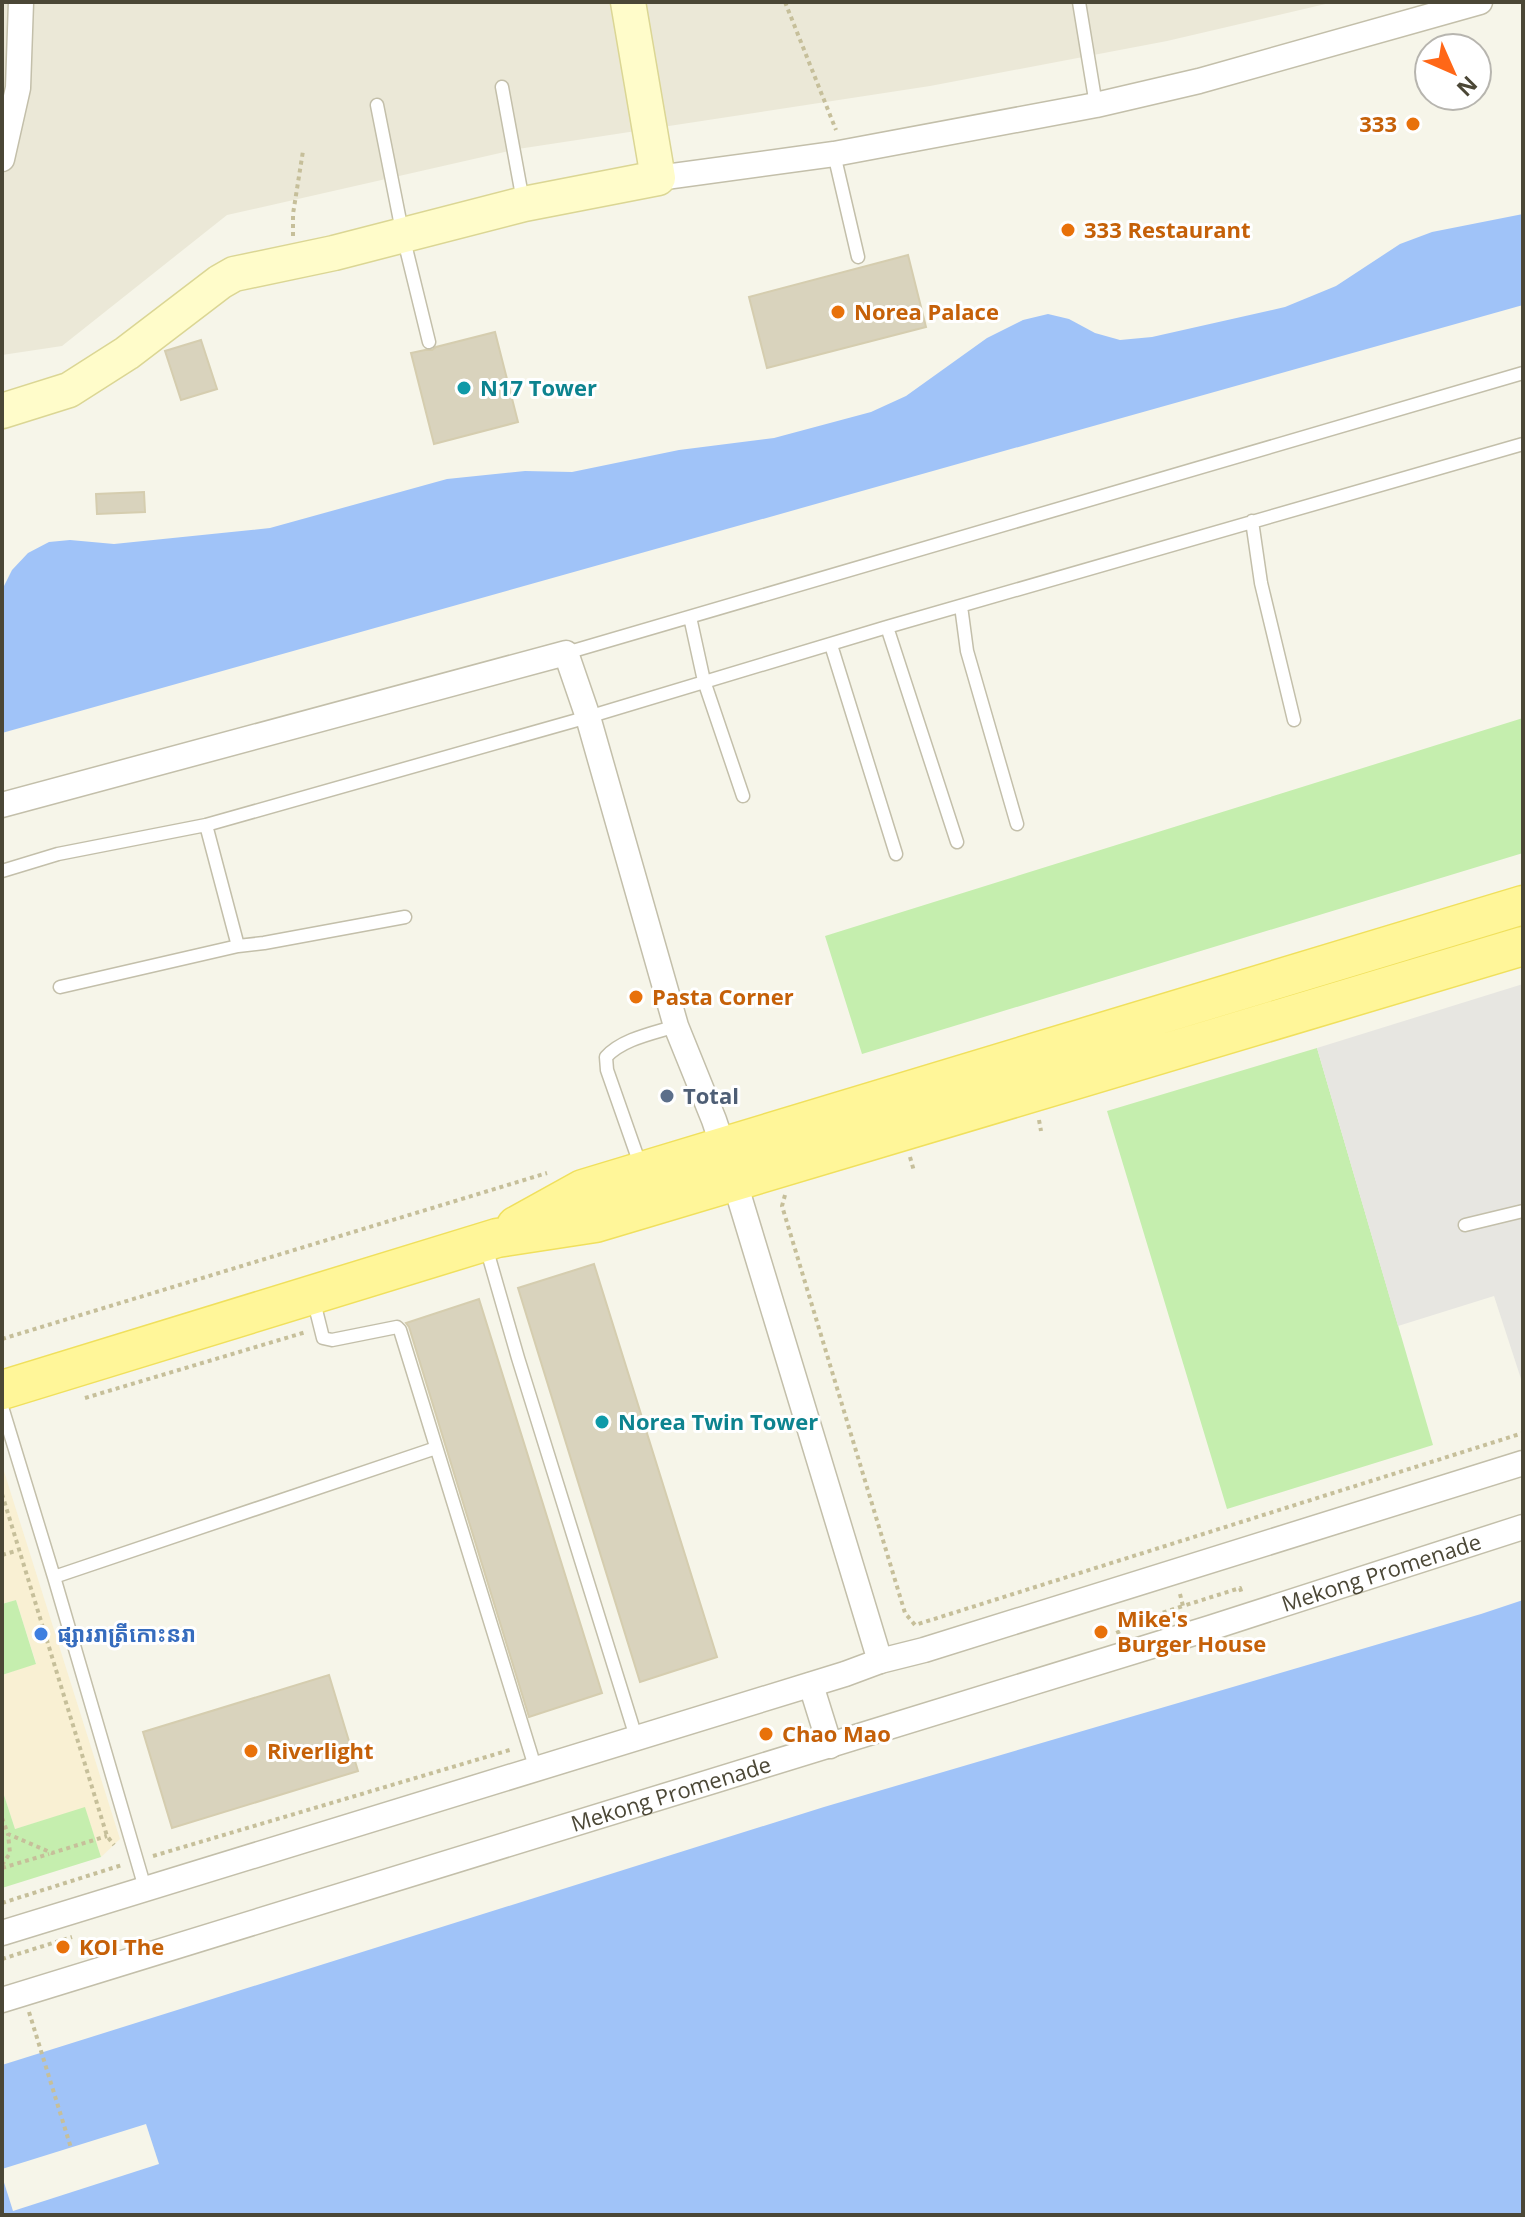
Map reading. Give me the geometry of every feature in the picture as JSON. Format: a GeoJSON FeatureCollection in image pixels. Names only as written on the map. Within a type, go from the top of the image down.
{"type":"FeatureCollection","features":[{"type":"Feature","properties":{"kind":"main road"},"geometry":{"type":"LineString","coordinates":[[2,1390],[316,1311],[491,1240],[583,1189],[642,1171],[729,1166],[772,1131],[1523,905]]}},
{"type":"Feature","properties":{"kind":"main road"},"geometry":{"type":"LineString","coordinates":[[491,1240],[595,1223],[729,1166],[1523,946]]}},
{"type":"Feature","properties":{"kind":"street"},"geometry":{"type":"LineString","coordinates":[[2,159],[18,88],[21,2]]}},
{"type":"Feature","properties":{"kind":"street"},"geometry":{"type":"LineString","coordinates":[[628,2],[658,178]]}},
{"type":"Feature","properties":{"kind":"street"},"geometry":{"type":"LineString","coordinates":[[2,411],[69,390],[127,353],[234,274],[334,253],[524,204],[658,178],[839,153],[1096,105],[1199,81],[1480,2]]}},
{"type":"Feature","properties":{"kind":"street"},"geometry":{"type":"LineString","coordinates":[[2,805],[566,653],[588,717],[676,1026],[729,1166],[880,1661]]}},
{"type":"Feature","properties":{"kind":"street"},"geometry":{"type":"LineString","coordinates":[[2,1933],[1523,1463]]}},
{"type":"Feature","properties":{"kind":"street","name":"Mekong Promenade"},"geometry":{"type":"LineString","coordinates":[[13,1997],[1210,1628],[1523,1527]]}},
{"type":"Feature","properties":{"kind":"street"},"geometry":{"type":"LineString","coordinates":[[811,1685],[830,1746]]}},
{"type":"Feature","properties":{"kind":"lane"},"geometry":{"type":"LineString","coordinates":[[1079,2],[1096,105]]}},
{"type":"Feature","properties":{"kind":"lane"},"geometry":{"type":"LineString","coordinates":[[502,87],[524,204]]}},
{"type":"Feature","properties":{"kind":"lane"},"geometry":{"type":"LineString","coordinates":[[377,105],[403,236],[429,342]]}},
{"type":"Feature","properties":{"kind":"lane"},"geometry":{"type":"LineString","coordinates":[[839,153],[858,257]]}},
{"type":"Feature","properties":{"kind":"lane"},"geometry":{"type":"LineString","coordinates":[[566,653],[1523,373]]}},
{"type":"Feature","properties":{"kind":"lane"},"geometry":{"type":"LineString","coordinates":[[2,871],[58,854],[206,825],[588,717],[887,627],[1523,444]]}},
{"type":"Feature","properties":{"kind":"lane"},"geometry":{"type":"LineString","coordinates":[[1252,521],[1261,583],[1294,720]]}},
{"type":"Feature","properties":{"kind":"lane"},"geometry":{"type":"LineString","coordinates":[[961,606],[967,651],[1017,824]]}},
{"type":"Feature","properties":{"kind":"lane"},"geometry":{"type":"LineString","coordinates":[[690,617],[704,681],[743,796]]}},
{"type":"Feature","properties":{"kind":"lane"},"geometry":{"type":"LineString","coordinates":[[887,627],[957,842]]}},
{"type":"Feature","properties":{"kind":"lane"},"geometry":{"type":"LineString","coordinates":[[831,645],[896,854]]}},
{"type":"Feature","properties":{"kind":"lane"},"geometry":{"type":"LineString","coordinates":[[206,825],[238,946]]}},
{"type":"Feature","properties":{"kind":"lane"},"geometry":{"type":"LineString","coordinates":[[60,987],[238,946],[405,917]]}},
{"type":"Feature","properties":{"kind":"lane"},"geometry":{"type":"LineString","coordinates":[[642,1171],[607,1070],[606,1057],[612,1050],[676,1026]]}},
{"type":"Feature","properties":{"kind":"lane"},"geometry":{"type":"LineString","coordinates":[[1465,1225],[1523,1211]]}},
{"type":"Feature","properties":{"kind":"lane"},"geometry":{"type":"LineString","coordinates":[[491,1240],[518,1358],[636,1737]]}},
{"type":"Feature","properties":{"kind":"lane"},"geometry":{"type":"LineString","coordinates":[[316,1311],[323,1338],[332,1340],[397,1327],[400,1330],[536,1770]]}},
{"type":"Feature","properties":{"kind":"lane"},"geometry":{"type":"LineString","coordinates":[[2,1407],[145,1888]]}},
{"type":"Feature","properties":{"kind":"lane"},"geometry":{"type":"LineString","coordinates":[[54,1577],[436,1448]]}},
{"type":"Feature","properties":{"kind":"path"},"geometry":{"type":"LineString","coordinates":[[785,2],[839,153]]}},
{"type":"Feature","properties":{"kind":"path"},"geometry":{"type":"LineString","coordinates":[[293,261],[293,214],[303,151]]}},
{"type":"Feature","properties":{"kind":"path"},"geometry":{"type":"LineString","coordinates":[[782,1206],[905,1613],[915,1625],[1523,1433]]}},
{"type":"Feature","properties":{"kind":"path"},"geometry":{"type":"LineString","coordinates":[[81,1399],[316,1311]]}},
{"type":"Feature","properties":{"kind":"path"},"geometry":{"type":"LineString","coordinates":[[2,1494],[107,1836],[126,1864],[2,1903]]}},
{"type":"Feature","properties":{"kind":"path"},"geometry":{"type":"LineString","coordinates":[[2,1555],[19,1550]]}},
{"type":"Feature","properties":{"kind":"path"},"geometry":{"type":"LineString","coordinates":[[137,1861],[528,1744]]}},
{"type":"Feature","properties":{"kind":"path"},"geometry":{"type":"LineString","coordinates":[[2,1818],[10,1853],[2,1867]]}},
{"type":"Feature","properties":{"kind":"path"},"geometry":{"type":"LineString","coordinates":[[8,1834],[52,1853]]}},
{"type":"Feature","properties":{"kind":"path"},"geometry":{"type":"LineString","coordinates":[[2,1867],[107,1836]]}},
{"type":"Feature","properties":{"kind":"path"},"geometry":{"type":"LineString","coordinates":[[13,1997],[71,2148]]}},
{"type":"Feature","properties":{"kind":"shaded area"},"geometry":{"type":"Polygon","coordinates":[[[2,2],[1334,2],[1167,41],[930,86],[518,149],[227,215],[62,346],[2,355],[2,2]]]}},
{"type":"Feature","properties":{"kind":"shaded area"},"geometry":{"type":"Polygon","coordinates":[[[1523,984],[1523,1385],[1494,1296],[1398,1326],[1317,1048],[1523,984]]]}},
{"type":"Feature","properties":{"kind":"shaded area","name":"ផ្សាររាត្រីកោះនរា"},"geometry":{"type":"Polygon","coordinates":[[[2,1465],[120,1839],[101,1857],[85,1808],[15,1829],[2,1789],[2,1675],[36,1663],[16,1600],[2,1604],[2,1465]]]}},
{"type":"Feature","properties":{"kind":"green space"},"geometry":{"type":"Polygon","coordinates":[[[1523,718],[1523,853],[862,1054],[825,936],[1523,718]]]}},
{"type":"Feature","properties":{"kind":"green space"},"geometry":{"type":"Polygon","coordinates":[[[1317,1048],[1433,1445],[1227,1509],[1107,1111],[1317,1048]]]}},
{"type":"Feature","properties":{"kind":"green space"},"geometry":{"type":"Polygon","coordinates":[[[16,1600],[36,1664],[2,1675],[2,1604],[16,1600]]]}},
{"type":"Feature","properties":{"kind":"green space"},"geometry":{"type":"Polygon","coordinates":[[[2,1789],[15,1829],[85,1807],[101,1857],[2,1888],[2,1789]]]}},
{"type":"Feature","properties":{"kind":"water"},"geometry":{"type":"Polygon","coordinates":[[[1523,214],[1523,305],[2,733],[2,590],[12,570],[28,553],[49,542],[70,540],[114,544],[270,528],[447,479],[525,471],[572,472],[679,450],[774,438],[871,412],[906,396],[987,338],[1023,320],[1048,314],[1069,319],[1095,333],[1120,340],[1152,337],[1285,307],[1336,286],[1400,244],[1432,232],[1523,214]]]}},
{"type":"Feature","properties":{"kind":"water"},"geometry":{"type":"Polygon","coordinates":[[[1523,1600],[1523,2215],[2,2215],[2,2065],[824,1807],[1523,1600]]]}},
{"type":"Feature","properties":{"kind":"pier"},"geometry":{"type":"Polygon","coordinates":[[[146,2124],[159,2164],[13,2211],[2,2169],[146,2124]]]}},
{"type":"Feature","properties":{"kind":"building","name":"Norea Palace"},"geometry":{"type":"Polygon","coordinates":[[[908,255],[926,327],[767,368],[749,297],[908,255]]]}},
{"type":"Feature","properties":{"kind":"building","name":"N17 Tower"},"geometry":{"type":"Polygon","coordinates":[[[495,332],[518,422],[434,444],[411,353],[495,332]]]}},
{"type":"Feature","properties":{"kind":"building"},"geometry":{"type":"Polygon","coordinates":[[[201,340],[217,389],[181,400],[165,351],[201,340]]]}},
{"type":"Feature","properties":{"kind":"building"},"geometry":{"type":"Polygon","coordinates":[[[144,492],[145,512],[97,514],[96,494],[144,492]]]}},
{"type":"Feature","properties":{"kind":"building","name":"Norea Twin Tower"},"geometry":{"type":"Polygon","coordinates":[[[594,1264],[717,1657],[640,1682],[518,1288],[594,1264]]]}},
{"type":"Feature","properties":{"kind":"building"},"geometry":{"type":"Polygon","coordinates":[[[479,1299],[602,1693],[529,1717],[406,1323],[479,1299]]]}},
{"type":"Feature","properties":{"kind":"building","name":"Riverlight"},"geometry":{"type":"Polygon","coordinates":[[[329,1675],[358,1771],[172,1828],[143,1732],[329,1675]]]}},
{"type":"Feature","properties":{"kind":"place","name":"333"},"geometry":{"type":"Point","coordinates":[1413,124]}},
{"type":"Feature","properties":{"kind":"place","name":"333 Restaurant"},"geometry":{"type":"Point","coordinates":[1068,230]}},
{"type":"Feature","properties":{"kind":"place","name":"Norea Palace"},"geometry":{"type":"Point","coordinates":[838,312]}},
{"type":"Feature","properties":{"kind":"place","name":"N17 Tower"},"geometry":{"type":"Point","coordinates":[464,388]}},
{"type":"Feature","properties":{"kind":"place","name":"Pasta Corner"},"geometry":{"type":"Point","coordinates":[636,997]}},
{"type":"Feature","properties":{"kind":"place","name":"Total"},"geometry":{"type":"Point","coordinates":[667,1096]}},
{"type":"Feature","properties":{"kind":"place","name":"Norea Twin Tower"},"geometry":{"type":"Point","coordinates":[602,1422]}},
{"type":"Feature","properties":{"kind":"place","name":"Mike's Burger House"},"geometry":{"type":"Point","coordinates":[1101,1632]}},
{"type":"Feature","properties":{"kind":"place","name":"ផ្សាររាត្រីកោះនរា"},"geometry":{"type":"Point","coordinates":[41,1634]}},
{"type":"Feature","properties":{"kind":"place","name":"Chao Mao"},"geometry":{"type":"Point","coordinates":[766,1734]}},
{"type":"Feature","properties":{"kind":"place","name":"Riverlight"},"geometry":{"type":"Point","coordinates":[251,1751]}},
{"type":"Feature","properties":{"kind":"place","name":"KOI The"},"geometry":{"type":"Point","coordinates":[63,1947]}}]}
